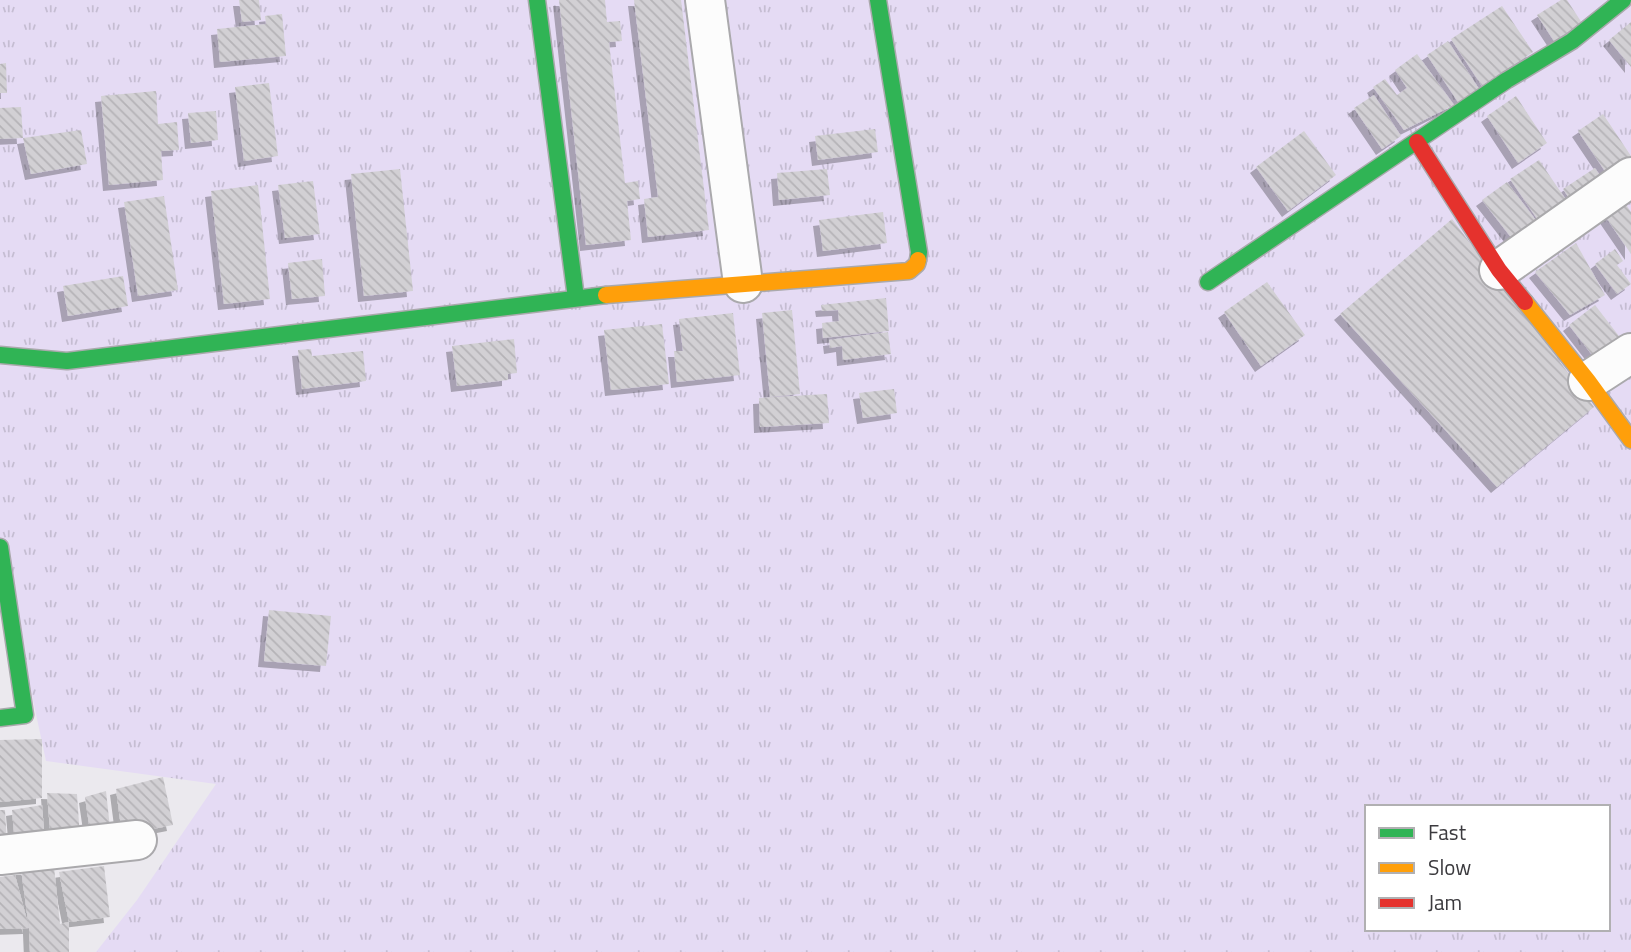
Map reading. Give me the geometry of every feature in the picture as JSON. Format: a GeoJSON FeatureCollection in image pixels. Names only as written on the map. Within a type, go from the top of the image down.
{"type":"FeatureCollection","features":[{"type":"Feature","properties":{"kind":"street"},"geometry":{"type":"LineString","coordinates":[[537,0],[576,298]]}},
{"type":"Feature","properties":{"kind":"street"},"geometry":{"type":"LineString","coordinates":[[705,0],[743,282]]}},
{"type":"Feature","properties":{"kind":"street"},"geometry":{"type":"LineString","coordinates":[[0,355],[67,361],[576,298],[743,282],[909,271],[917,264],[919,252],[878,0]]}},
{"type":"Feature","properties":{"kind":"street"},"geometry":{"type":"LineString","coordinates":[[1208,282],[1507,80],[1572,41],[1623,0]]}},
{"type":"Feature","properties":{"kind":"street"},"geometry":{"type":"LineString","coordinates":[[1417,142],[1499,270],[1588,381],[1631,440]]}},
{"type":"Feature","properties":{"kind":"street"},"geometry":{"type":"LineString","coordinates":[[1499,270],[1631,177]]}},
{"type":"Feature","properties":{"kind":"street"},"geometry":{"type":"LineString","coordinates":[[1588,381],[1631,352]]}},
{"type":"Feature","properties":{"kind":"street"},"geometry":{"type":"LineString","coordinates":[[0,718],[25,715],[1,554]]}},
{"type":"Feature","properties":{"kind":"street"},"geometry":{"type":"LineString","coordinates":[[0,855],[137,840]]}},
{"type":"Feature","properties":{"kind":"green space"},"geometry":{"type":"Polygon","coordinates":[[[0,0],[1631,0],[1631,952],[96,952],[137,900],[216,784],[46,761],[0,545],[0,0]]]}},
{"type":"Feature","properties":{"kind":"building"},"geometry":{"type":"Polygon","coordinates":[[[239,0],[259,0],[261,20],[242,22],[239,0]]]}},
{"type":"Feature","properties":{"kind":"building"},"geometry":{"type":"Polygon","coordinates":[[[559,0],[605,0],[607,22],[620,21],[622,41],[609,42],[625,183],[638,181],[640,199],[627,201],[631,240],[586,245],[559,0]]]}},
{"type":"Feature","properties":{"kind":"building"},"geometry":{"type":"Polygon","coordinates":[[[634,0],[681,0],[709,230],[648,237],[644,199],[658,197],[634,0]]]}},
{"type":"Feature","properties":{"kind":"building"},"geometry":{"type":"Polygon","coordinates":[[[1561,0],[1567,0],[1582,23],[1554,41],[1537,15],[1561,0]]]}},
{"type":"Feature","properties":{"kind":"building"},"geometry":{"type":"Polygon","coordinates":[[[1502,6],[1533,52],[1482,86],[1451,39],[1502,6]]]}},
{"type":"Feature","properties":{"kind":"building"},"geometry":{"type":"Polygon","coordinates":[[[282,14],[286,56],[220,62],[217,29],[266,24],[265,16],[282,14]]]}},
{"type":"Feature","properties":{"kind":"building"},"geometry":{"type":"Polygon","coordinates":[[[1631,22],[1631,67],[1609,40],[1631,22]]]}},
{"type":"Feature","properties":{"kind":"building"},"geometry":{"type":"Polygon","coordinates":[[[1448,41],[1479,89],[1458,102],[1427,55],[1448,41]]]}},
{"type":"Feature","properties":{"kind":"building"},"geometry":{"type":"Polygon","coordinates":[[[1417,54],[1454,105],[1404,130],[1373,87],[1385,79],[1397,95],[1407,88],[1395,70],[1417,54]]]}},
{"type":"Feature","properties":{"kind":"building"},"geometry":{"type":"Polygon","coordinates":[[[6,63],[7,93],[0,93],[0,64],[6,63]]]}},
{"type":"Feature","properties":{"kind":"building"},"geometry":{"type":"Polygon","coordinates":[[[269,83],[278,156],[244,161],[235,87],[269,83]]]}},
{"type":"Feature","properties":{"kind":"building"},"geometry":{"type":"Polygon","coordinates":[[[156,91],[158,124],[177,122],[179,150],[161,151],[163,180],[109,185],[101,96],[156,91]]]}},
{"type":"Feature","properties":{"kind":"building"},"geometry":{"type":"Polygon","coordinates":[[[1374,95],[1401,136],[1382,149],[1354,108],[1374,95]]]}},
{"type":"Feature","properties":{"kind":"building"},"geometry":{"type":"Polygon","coordinates":[[[1516,96],[1547,143],[1518,163],[1487,116],[1516,96]]]}},
{"type":"Feature","properties":{"kind":"building"},"geometry":{"type":"Polygon","coordinates":[[[21,107],[23,138],[0,139],[0,108],[21,107]]]}},
{"type":"Feature","properties":{"kind":"building"},"geometry":{"type":"Polygon","coordinates":[[[216,111],[218,140],[191,143],[188,113],[216,111]]]}},
{"type":"Feature","properties":{"kind":"building"},"geometry":{"type":"Polygon","coordinates":[[[1603,114],[1631,156],[1631,171],[1613,183],[1578,131],[1603,114]]]}},
{"type":"Feature","properties":{"kind":"building"},"geometry":{"type":"Polygon","coordinates":[[[875,129],[878,152],[818,160],[815,136],[875,129]]]}},
{"type":"Feature","properties":{"kind":"building"},"geometry":{"type":"Polygon","coordinates":[[[81,130],[87,164],[31,174],[23,138],[81,130]]]}},
{"type":"Feature","properties":{"kind":"building"},"geometry":{"type":"Polygon","coordinates":[[[1304,131],[1336,175],[1288,211],[1256,167],[1304,131]]]}},
{"type":"Feature","properties":{"kind":"building"},"geometry":{"type":"Polygon","coordinates":[[[1539,160],[1573,210],[1544,229],[1510,179],[1539,160]]]}},
{"type":"Feature","properties":{"kind":"building"},"geometry":{"type":"Polygon","coordinates":[[[1595,168],[1609,189],[1577,210],[1563,189],[1595,168]]]}},
{"type":"Feature","properties":{"kind":"building"},"geometry":{"type":"Polygon","coordinates":[[[400,169],[413,291],[364,296],[351,174],[400,169]]]}},
{"type":"Feature","properties":{"kind":"building"},"geometry":{"type":"Polygon","coordinates":[[[827,169],[830,195],[779,200],[777,173],[827,169]]]}},
{"type":"Feature","properties":{"kind":"building"},"geometry":{"type":"Polygon","coordinates":[[[313,181],[320,234],[285,238],[278,185],[313,181]]]}},
{"type":"Feature","properties":{"kind":"building"},"geometry":{"type":"Polygon","coordinates":[[[1507,182],[1541,227],[1517,245],[1482,200],[1507,182]]]}},
{"type":"Feature","properties":{"kind":"building"},"geometry":{"type":"Polygon","coordinates":[[[258,185],[270,299],[224,304],[211,191],[258,185]]]}},
{"type":"Feature","properties":{"kind":"building"},"geometry":{"type":"Polygon","coordinates":[[[164,196],[178,290],[138,296],[124,202],[164,196]]]}},
{"type":"Feature","properties":{"kind":"building"},"geometry":{"type":"Polygon","coordinates":[[[1623,200],[1631,212],[1631,254],[1603,213],[1623,200]]]}},
{"type":"Feature","properties":{"kind":"building"},"geometry":{"type":"Polygon","coordinates":[[[883,212],[887,243],[823,251],[819,220],[883,212]]]}},
{"type":"Feature","properties":{"kind":"building"},"geometry":{"type":"Polygon","coordinates":[[[1452,219],[1594,407],[1497,487],[1340,314],[1452,219]]]}},
{"type":"Feature","properties":{"kind":"building"},"geometry":{"type":"Polygon","coordinates":[[[1576,243],[1605,295],[1570,315],[1535,272],[1576,243]]]}},
{"type":"Feature","properties":{"kind":"building"},"geometry":{"type":"Polygon","coordinates":[[[1615,249],[1623,261],[1617,265],[1631,284],[1617,294],[1595,264],[1615,249]]]}},
{"type":"Feature","properties":{"kind":"building"},"geometry":{"type":"Polygon","coordinates":[[[322,259],[325,296],[292,299],[288,263],[322,259]]]}},
{"type":"Feature","properties":{"kind":"building"},"geometry":{"type":"Polygon","coordinates":[[[123,276],[128,306],[68,316],[63,286],[123,276]]]}},
{"type":"Feature","properties":{"kind":"building"},"geometry":{"type":"Polygon","coordinates":[[[1267,282],[1305,335],[1261,366],[1224,312],[1267,282]]]}},
{"type":"Feature","properties":{"kind":"building"},"geometry":{"type":"Polygon","coordinates":[[[886,298],[889,331],[823,338],[822,323],[839,321],[838,310],[822,311],[821,305],[886,298]]]}},
{"type":"Feature","properties":{"kind":"building"},"geometry":{"type":"Polygon","coordinates":[[[1595,305],[1629,349],[1603,369],[1569,325],[1595,305]]]}},
{"type":"Feature","properties":{"kind":"building"},"geometry":{"type":"Polygon","coordinates":[[[792,310],[800,394],[770,397],[762,313],[792,310]]]}},
{"type":"Feature","properties":{"kind":"building"},"geometry":{"type":"Polygon","coordinates":[[[733,313],[740,375],[677,382],[674,351],[683,351],[679,319],[733,313]]]}},
{"type":"Feature","properties":{"kind":"building"},"geometry":{"type":"Polygon","coordinates":[[[662,324],[669,384],[611,390],[604,330],[662,324]]]}},
{"type":"Feature","properties":{"kind":"building"},"geometry":{"type":"Polygon","coordinates":[[[888,332],[891,354],[843,360],[842,346],[830,348],[829,340],[888,332]]]}},
{"type":"Feature","properties":{"kind":"building"},"geometry":{"type":"Polygon","coordinates":[[[514,339],[517,373],[508,374],[508,380],[457,386],[452,346],[514,339]]]}},
{"type":"Feature","properties":{"kind":"building"},"geometry":{"type":"Polygon","coordinates":[[[311,349],[312,356],[363,351],[366,381],[302,389],[298,350],[311,349]]]}},
{"type":"Feature","properties":{"kind":"building"},"geometry":{"type":"Polygon","coordinates":[[[894,389],[897,413],[863,418],[859,393],[894,389]]]}},
{"type":"Feature","properties":{"kind":"building"},"geometry":{"type":"Polygon","coordinates":[[[827,394],[829,423],[760,427],[759,398],[827,394]]]}},
{"type":"Feature","properties":{"kind":"building"},"geometry":{"type":"Polygon","coordinates":[[[269,610],[331,616],[326,666],[264,661],[269,610]]]}},
{"type":"Feature","properties":{"kind":"building"},"geometry":{"type":"Polygon","coordinates":[[[42,739],[42,798],[0,802],[0,740],[42,739]]]}},
{"type":"Feature","properties":{"kind":"building"},"geometry":{"type":"Polygon","coordinates":[[[163,777],[173,825],[122,835],[116,789],[163,777]]]}},
{"type":"Feature","properties":{"kind":"building"},"geometry":{"type":"Polygon","coordinates":[[[106,791],[111,837],[91,838],[85,797],[106,791]]]}},
{"type":"Feature","properties":{"kind":"building"},"geometry":{"type":"Polygon","coordinates":[[[47,793],[77,794],[80,838],[51,842],[47,793]]]}},
{"type":"Feature","properties":{"kind":"building"},"geometry":{"type":"Polygon","coordinates":[[[42,805],[45,843],[15,844],[12,810],[42,805]]]}},
{"type":"Feature","properties":{"kind":"building"},"geometry":{"type":"Polygon","coordinates":[[[0,810],[5,810],[7,845],[0,846],[0,810]]]}},
{"type":"Feature","properties":{"kind":"building"},"geometry":{"type":"Polygon","coordinates":[[[104,866],[110,917],[69,922],[59,872],[104,866]]]}},
{"type":"Feature","properties":{"kind":"building"},"geometry":{"type":"Polygon","coordinates":[[[54,867],[60,924],[69,922],[69,952],[30,952],[21,869],[54,867]]]}},
{"type":"Feature","properties":{"kind":"building"},"geometry":{"type":"Polygon","coordinates":[[[15,875],[29,928],[0,929],[0,877],[15,875]]]}},
{"type":"Feature","properties":{"kind":"traffic: fast"},"geometry":{"type":"LineString","coordinates":[[537,0],[576,298]]}},
{"type":"Feature","properties":{"kind":"traffic: fast"},"geometry":{"type":"LineString","coordinates":[[878,0],[919,252],[918,260]]}},
{"type":"Feature","properties":{"kind":"traffic: fast"},"geometry":{"type":"LineString","coordinates":[[1208,282],[1507,80],[1572,41],[1623,0]]}},
{"type":"Feature","properties":{"kind":"traffic: fast"},"geometry":{"type":"LineString","coordinates":[[0,355],[67,361],[606,295]]}},
{"type":"Feature","properties":{"kind":"traffic: fast"},"geometry":{"type":"LineString","coordinates":[[0,547],[25,715],[0,718]]}},
{"type":"Feature","properties":{"kind":"traffic: slow"},"geometry":{"type":"LineString","coordinates":[[606,295],[909,271],[918,260]]}},
{"type":"Feature","properties":{"kind":"traffic: slow"},"geometry":{"type":"LineString","coordinates":[[1525,302],[1631,440]]}},
{"type":"Feature","properties":{"kind":"traffic: jam"},"geometry":{"type":"LineString","coordinates":[[1417,142],[1499,270],[1525,302]]}}]}
